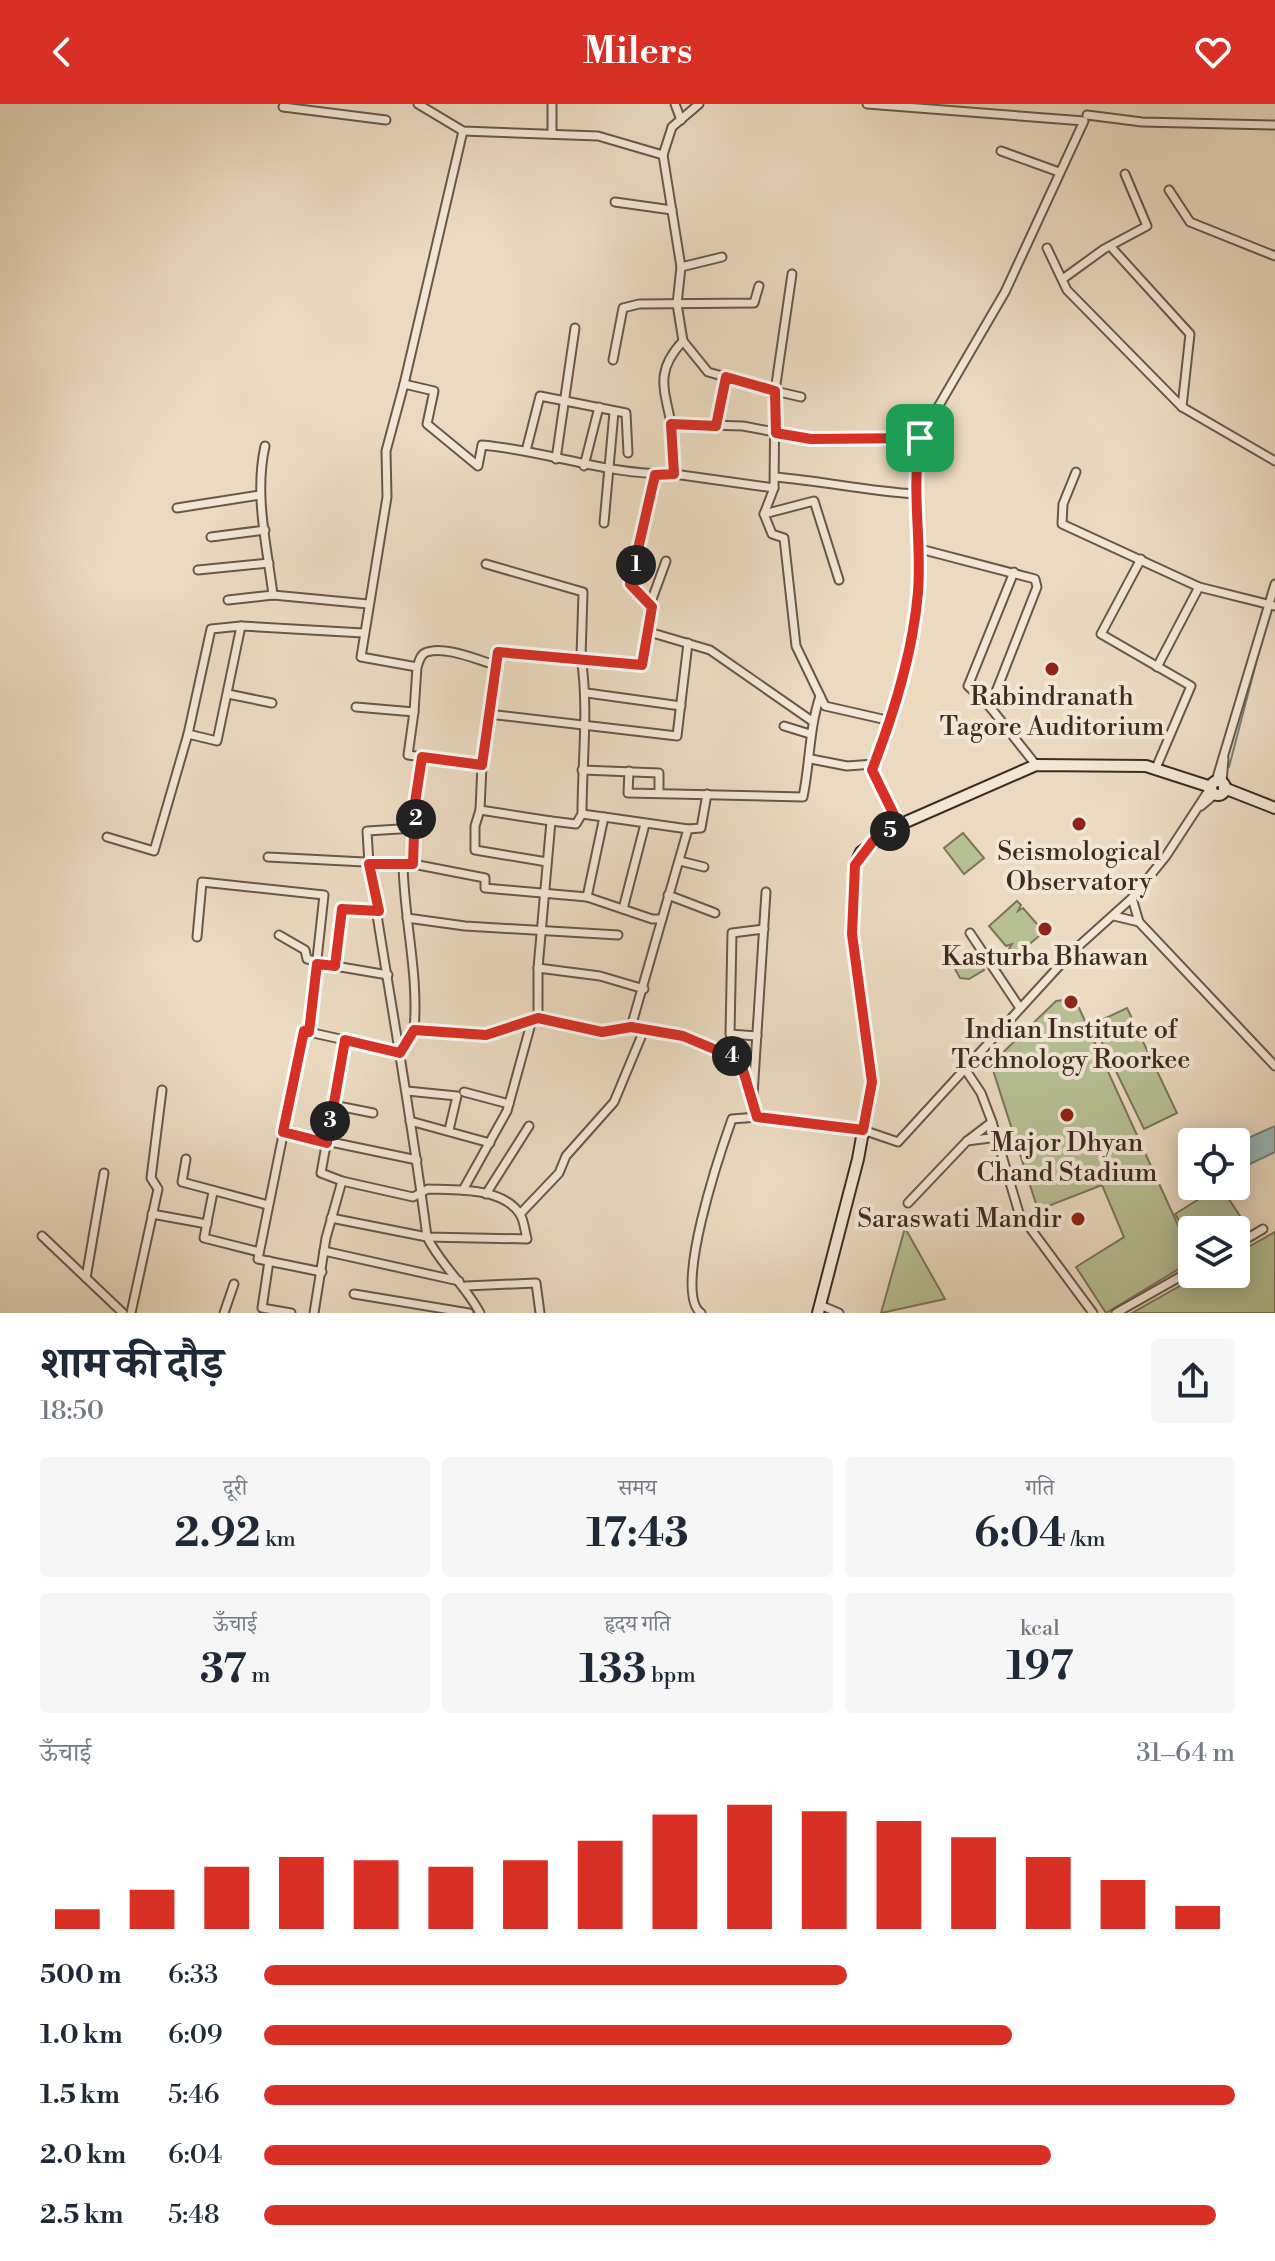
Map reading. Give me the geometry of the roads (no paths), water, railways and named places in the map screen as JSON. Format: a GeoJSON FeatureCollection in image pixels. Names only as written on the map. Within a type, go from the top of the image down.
{"type":"FeatureCollection","features":[{"type":"Feature","properties":{"kind":"street"},"geometry":{"type":"LineString","coordinates":[[418,104],[463,131],[598,136],[663,155]]}},
{"type":"Feature","properties":{"kind":"street"},"geometry":{"type":"LineString","coordinates":[[552,104],[552,134]]}},
{"type":"Feature","properties":{"kind":"street"},"geometry":{"type":"LineString","coordinates":[[675,104],[681,120]]}},
{"type":"Feature","properties":{"kind":"street"},"geometry":{"type":"LineString","coordinates":[[699,104],[672,127],[663,155],[681,267],[677,304],[683,341],[708,372],[801,397]]}},
{"type":"Feature","properties":{"kind":"street"},"geometry":{"type":"LineString","coordinates":[[867,104],[1142,122],[1275,125]]}},
{"type":"Feature","properties":{"kind":"street"},"geometry":{"type":"LineString","coordinates":[[899,825],[872,770],[891,721],[908,654],[918,590],[915,494],[920,438],[1005,292],[1091,104]]}},
{"type":"Feature","properties":{"kind":"street"},"geometry":{"type":"LineString","coordinates":[[283,107],[322,108],[386,120]]}},
{"type":"Feature","properties":{"kind":"street"},"geometry":{"type":"LineString","coordinates":[[417,667],[361,657],[363,633],[387,497],[386,451],[463,131]]}},
{"type":"Feature","properties":{"kind":"street"},"geometry":{"type":"LineString","coordinates":[[1001,151],[1059,172]]}},
{"type":"Feature","properties":{"kind":"street"},"geometry":{"type":"LineString","coordinates":[[1064,278],[1147,226],[1148,222],[1125,174]]}},
{"type":"Feature","properties":{"kind":"street"},"geometry":{"type":"LineString","coordinates":[[1169,190],[1190,222],[1275,256]]}},
{"type":"Feature","properties":{"kind":"street"},"geometry":{"type":"LineString","coordinates":[[615,202],[672,210]]}},
{"type":"Feature","properties":{"kind":"street"},"geometry":{"type":"LineString","coordinates":[[1111,247],[1190,334],[1182,407]]}},
{"type":"Feature","properties":{"kind":"street"},"geometry":{"type":"LineString","coordinates":[[1047,248],[1064,278],[1067,290],[1182,407],[1275,461]]}},
{"type":"Feature","properties":{"kind":"street"},"geometry":{"type":"LineString","coordinates":[[681,267],[722,257]]}},
{"type":"Feature","properties":{"kind":"street"},"geometry":{"type":"LineString","coordinates":[[792,274],[775,391],[774,488],[764,514],[772,534],[784,538],[796,646],[825,706],[891,721]]}},
{"type":"Feature","properties":{"kind":"street"},"geometry":{"type":"LineString","coordinates":[[613,360],[623,308],[639,304],[754,303],[759,286]]}},
{"type":"Feature","properties":{"kind":"street"},"geometry":{"type":"LineString","coordinates":[[556,459],[575,328]]}},
{"type":"Feature","properties":{"kind":"street"},"geometry":{"type":"LineString","coordinates":[[674,474],[671,424],[663,400],[662,377],[673,351],[683,341]]}},
{"type":"Feature","properties":{"kind":"street"},"geometry":{"type":"LineString","coordinates":[[716,426],[726,377]]}},
{"type":"Feature","properties":{"kind":"street"},"geometry":{"type":"LineString","coordinates":[[404,384],[434,391],[427,424],[478,466],[482,445],[526,451],[608,471],[674,474],[774,488]]}},
{"type":"Feature","properties":{"kind":"street"},"geometry":{"type":"LineString","coordinates":[[526,451],[540,396],[626,413],[628,453]]}},
{"type":"Feature","properties":{"kind":"street"},"geometry":{"type":"LineString","coordinates":[[584,466],[599,407]]}},
{"type":"Feature","properties":{"kind":"street"},"geometry":{"type":"LineString","coordinates":[[604,523],[614,412]]}},
{"type":"Feature","properties":{"kind":"street"},"geometry":{"type":"LineString","coordinates":[[671,424],[716,426],[811,439],[920,438]]}},
{"type":"Feature","properties":{"kind":"street"},"geometry":{"type":"LineString","coordinates":[[265,446],[260,470],[260,495],[273,595]]}},
{"type":"Feature","properties":{"kind":"street"},"geometry":{"type":"LineString","coordinates":[[1076,472],[1063,504],[1062,524],[1199,587],[1272,606]]}},
{"type":"Feature","properties":{"kind":"street"},"geometry":{"type":"LineString","coordinates":[[651,602],[630,584],[655,475]]}},
{"type":"Feature","properties":{"kind":"street"},"geometry":{"type":"LineString","coordinates":[[775,477],[822,481],[867,491],[915,494]]}},
{"type":"Feature","properties":{"kind":"street"},"geometry":{"type":"LineString","coordinates":[[177,508],[260,495]]}},
{"type":"Feature","properties":{"kind":"street"},"geometry":{"type":"LineString","coordinates":[[764,514],[814,501],[839,580]]}},
{"type":"Feature","properties":{"kind":"street"},"geometry":{"type":"LineString","coordinates":[[211,537],[265,530]]}},
{"type":"Feature","properties":{"kind":"street"},"geometry":{"type":"LineString","coordinates":[[924,550],[1035,579],[1037,587],[990,707]]}},
{"type":"Feature","properties":{"kind":"street"},"geometry":{"type":"LineString","coordinates":[[1141,559],[1101,634],[1191,686],[1156,768]]}},
{"type":"Feature","properties":{"kind":"street"},"geometry":{"type":"LineString","coordinates":[[547,862],[475,850],[482,765],[498,652],[581,657],[590,662],[642,665],[651,602],[666,561]]}},
{"type":"Feature","properties":{"kind":"street"},"geometry":{"type":"LineString","coordinates":[[198,570],[269,563]]}},
{"type":"Feature","properties":{"kind":"street"},"geometry":{"type":"LineString","coordinates":[[480,810],[576,824],[582,814],[583,725],[587,693],[581,657],[583,592],[486,564]]}},
{"type":"Feature","properties":{"kind":"street"},"geometry":{"type":"LineString","coordinates":[[1014,572],[968,686],[990,707],[1036,765]]}},
{"type":"Feature","properties":{"kind":"street"},"geometry":{"type":"LineString","coordinates":[[699,1313],[691,1295],[706,1192],[732,1119],[757,1117],[863,1130],[898,1142],[1072,952],[1132,898],[1217,787],[1272,606],[1275,584]]}},
{"type":"Feature","properties":{"kind":"street"},"geometry":{"type":"LineString","coordinates":[[1157,667],[1199,587]]}},
{"type":"Feature","properties":{"kind":"street"},"geometry":{"type":"LineString","coordinates":[[228,600],[273,595],[368,604]]}},
{"type":"Feature","properties":{"kind":"street"},"geometry":{"type":"LineString","coordinates":[[107,837],[154,851],[188,734],[211,629],[241,626],[363,633]]}},
{"type":"Feature","properties":{"kind":"street"},"geometry":{"type":"LineString","coordinates":[[188,734],[217,741],[241,626]]}},
{"type":"Feature","properties":{"kind":"street"},"geometry":{"type":"LineString","coordinates":[[649,632],[710,650],[812,721]]}},
{"type":"Feature","properties":{"kind":"street"},"geometry":{"type":"LineString","coordinates":[[488,714],[677,736],[688,643]]}},
{"type":"Feature","properties":{"kind":"street"},"geometry":{"type":"LineString","coordinates":[[482,765],[408,755],[417,667],[421,655],[427,652],[455,654],[496,665]]}},
{"type":"Feature","properties":{"kind":"street"},"geometry":{"type":"LineString","coordinates":[[587,693],[681,706]]}},
{"type":"Feature","properties":{"kind":"street"},"geometry":{"type":"LineString","coordinates":[[228,694],[272,703]]}},
{"type":"Feature","properties":{"kind":"street"},"geometry":{"type":"LineString","coordinates":[[629,771],[628,793],[659,791],[803,797],[811,759],[812,721],[820,696]]}},
{"type":"Feature","properties":{"kind":"street"},"geometry":{"type":"LineString","coordinates":[[356,707],[414,712]]}},
{"type":"Feature","properties":{"kind":"street"},"geometry":{"type":"LineString","coordinates":[[784,726],[810,734]]}},
{"type":"Feature","properties":{"kind":"street"},"geometry":{"type":"LineString","coordinates":[[413,864],[415,803],[422,757]]}},
{"type":"Feature","properties":{"kind":"street"},"geometry":{"type":"LineString","coordinates":[[811,759],[847,766],[874,764]]}},
{"type":"Feature","properties":{"kind":"street"},"geometry":{"type":"LineString","coordinates":[[839,1313],[819,1309],[872,1082],[852,934],[855,865],[874,840],[899,825],[1036,765],[1156,768],[1275,808]]}},
{"type":"Feature","properties":{"kind":"street"},"geometry":{"type":"LineString","coordinates":[[582,770],[659,773],[659,791]]}},
{"type":"Feature","properties":{"kind":"street"},"geometry":{"type":"LineString","coordinates":[[582,814],[645,824],[701,828],[707,794]]}},
{"type":"Feature","properties":{"kind":"street"},"geometry":{"type":"LineString","coordinates":[[587,897],[604,817]]}},
{"type":"Feature","properties":{"kind":"street"},"geometry":{"type":"LineString","coordinates":[[463,1190],[509,1104],[535,1019],[551,821]]}},
{"type":"Feature","properties":{"kind":"street"},"geometry":{"type":"LineString","coordinates":[[623,909],[645,824]]}},
{"type":"Feature","properties":{"kind":"street"},"geometry":{"type":"LineString","coordinates":[[416,828],[367,831],[369,864],[407,1091],[427,1237],[436,1255],[463,1284],[480,1313]]}},
{"type":"Feature","properties":{"kind":"street"},"geometry":{"type":"LineString","coordinates":[[631,1027],[688,829]]}},
{"type":"Feature","properties":{"kind":"street"},"geometry":{"type":"LineString","coordinates":[[268,857],[413,864],[485,878],[485,888],[587,897],[662,919]]}},
{"type":"Feature","properties":{"kind":"street"},"geometry":{"type":"LineString","coordinates":[[680,861],[704,867]]}},
{"type":"Feature","properties":{"kind":"street"},"geometry":{"type":"LineString","coordinates":[[400,1053],[414,1030],[417,999],[403,864]]}},
{"type":"Feature","properties":{"kind":"street"},"geometry":{"type":"LineString","coordinates":[[197,937],[202,882],[324,895],[309,1032]]}},
{"type":"Feature","properties":{"kind":"street"},"geometry":{"type":"LineString","coordinates":[[752,1101],[766,892]]}},
{"type":"Feature","properties":{"kind":"street"},"geometry":{"type":"LineString","coordinates":[[668,895],[715,913]]}},
{"type":"Feature","properties":{"kind":"street"},"geometry":{"type":"LineString","coordinates":[[1132,898],[1139,922],[1275,1066]]}},
{"type":"Feature","properties":{"kind":"street"},"geometry":{"type":"LineString","coordinates":[[335,966],[342,909],[379,911]]}},
{"type":"Feature","properties":{"kind":"street"},"geometry":{"type":"LineString","coordinates":[[1114,916],[1139,922]]}},
{"type":"Feature","properties":{"kind":"street"},"geometry":{"type":"LineString","coordinates":[[407,918],[465,926],[618,935]]}},
{"type":"Feature","properties":{"kind":"street"},"geometry":{"type":"LineString","coordinates":[[757,1036],[730,1034],[732,933],[764,929]]}},
{"type":"Feature","properties":{"kind":"street"},"geometry":{"type":"LineString","coordinates":[[970,933],[1020,1008]]}},
{"type":"Feature","properties":{"kind":"street"},"geometry":{"type":"LineString","coordinates":[[279,935],[305,950],[307,959],[317,964],[388,975]]}},
{"type":"Feature","properties":{"kind":"street"},"geometry":{"type":"LineString","coordinates":[[538,968],[600,976],[644,989]]}},
{"type":"Feature","properties":{"kind":"street"},"geometry":{"type":"LineString","coordinates":[[414,1030],[486,1035],[535,1019],[602,1032],[631,1027],[683,1036],[740,1060],[757,1117]]}},
{"type":"Feature","properties":{"kind":"street"},"geometry":{"type":"LineString","coordinates":[[520,1214],[559,1173],[566,1156],[614,1102],[644,1030]]}},
{"type":"Feature","properties":{"kind":"street"},"geometry":{"type":"LineString","coordinates":[[322,1272],[258,1259],[304,1031],[400,1053]]}},
{"type":"Feature","properties":{"kind":"street"},"geometry":{"type":"LineString","coordinates":[[331,1218],[427,1237],[527,1239],[520,1214],[504,1200],[486,1194],[428,1189],[413,1197],[397,1195],[321,1173],[345,1040]]}},
{"type":"Feature","properties":{"kind":"street"},"geometry":{"type":"LineString","coordinates":[[965,1069],[981,1093],[998,1137],[1019,1213],[1093,1313]]}},
{"type":"Feature","properties":{"kind":"street"},"geometry":{"type":"LineString","coordinates":[[131,1313],[158,1189],[151,1178],[162,1090]]}},
{"type":"Feature","properties":{"kind":"street"},"geometry":{"type":"LineString","coordinates":[[407,1091],[457,1096],[449,1130]]}},
{"type":"Feature","properties":{"kind":"street"},"geometry":{"type":"LineString","coordinates":[[464,1092],[509,1104]]}},
{"type":"Feature","properties":{"kind":"street"},"geometry":{"type":"LineString","coordinates":[[333,1105],[373,1113]]}},
{"type":"Feature","properties":{"kind":"street"},"geometry":{"type":"LineString","coordinates":[[410,1121],[490,1143]]}},
{"type":"Feature","properties":{"kind":"street"},"geometry":{"type":"LineString","coordinates":[[908,1203],[967,1141],[992,1122]]}},
{"type":"Feature","properties":{"kind":"street"},"geometry":{"type":"LineString","coordinates":[[486,1194],[529,1126]]}},
{"type":"Feature","properties":{"kind":"street"},"geometry":{"type":"LineString","coordinates":[[283,1132],[417,1160]]}},
{"type":"Feature","properties":{"kind":"street"},"geometry":{"type":"LineString","coordinates":[[967,1141],[998,1137]]}},
{"type":"Feature","properties":{"kind":"street"},"geometry":{"type":"LineString","coordinates":[[186,1159],[182,1182],[268,1205]]}},
{"type":"Feature","properties":{"kind":"street"},"geometry":{"type":"LineString","coordinates":[[86,1278],[104,1173]]}},
{"type":"Feature","properties":{"kind":"street"},"geometry":{"type":"LineString","coordinates":[[314,1313],[331,1218],[342,1181]]}},
{"type":"Feature","properties":{"kind":"street"},"geometry":{"type":"LineString","coordinates":[[213,1192],[204,1238],[259,1252]]}},
{"type":"Feature","properties":{"kind":"street"},"geometry":{"type":"LineString","coordinates":[[152,1214],[207,1224]]}},
{"type":"Feature","properties":{"kind":"street"},"geometry":{"type":"LineString","coordinates":[[1250,1237],[1263,1229]]}},
{"type":"Feature","properties":{"kind":"street"},"geometry":{"type":"LineString","coordinates":[[42,1236],[123,1313]]}},
{"type":"Feature","properties":{"kind":"street"},"geometry":{"type":"LineString","coordinates":[[324,1251],[463,1284],[536,1283],[540,1313]]}},
{"type":"Feature","properties":{"kind":"street"},"geometry":{"type":"LineString","coordinates":[[269,1261],[262,1308],[291,1313]]}},
{"type":"Feature","properties":{"kind":"street"},"geometry":{"type":"LineString","coordinates":[[1116,1313],[1178,1278]]}},
{"type":"Feature","properties":{"kind":"street"},"geometry":{"type":"LineString","coordinates":[[224,1313],[234,1284]]}},
{"type":"Feature","properties":{"kind":"street"},"geometry":{"type":"LineString","coordinates":[[354,1294],[469,1313]]}},
{"type":"Feature","properties":{"kind":"water"},"geometry":{"type":"Polygon","coordinates":[[[1275,1126],[1275,1152],[1250,1164],[1250,1137],[1275,1126]]]}},
{"type":"Feature","properties":{"kind":"waterway"},"geometry":{"type":"LineString","coordinates":[[1229,767],[1266,625]]}},
{"type":"Feature","properties":{"kind":"place","name":"Rabindranath Tagore Auditorium"},"geometry":{"type":"Point","coordinates":[1052,669]}},
{"type":"Feature","properties":{"kind":"place","name":"Seismological Observatory"},"geometry":{"type":"Point","coordinates":[1079,824]}},
{"type":"Feature","properties":{"kind":"place","name":"Kasturba Bhawan"},"geometry":{"type":"Point","coordinates":[1045,929]}},
{"type":"Feature","properties":{"kind":"place","name":"Indian Institute of Technology Roorkee"},"geometry":{"type":"Point","coordinates":[1071,1002]}},
{"type":"Feature","properties":{"kind":"place","name":"Major Dhyan Chand Stadium"},"geometry":{"type":"Point","coordinates":[1067,1115]}},
{"type":"Feature","properties":{"kind":"place","name":"Saraswati Mandir"},"geometry":{"type":"Point","coordinates":[1078,1219]}}]}
